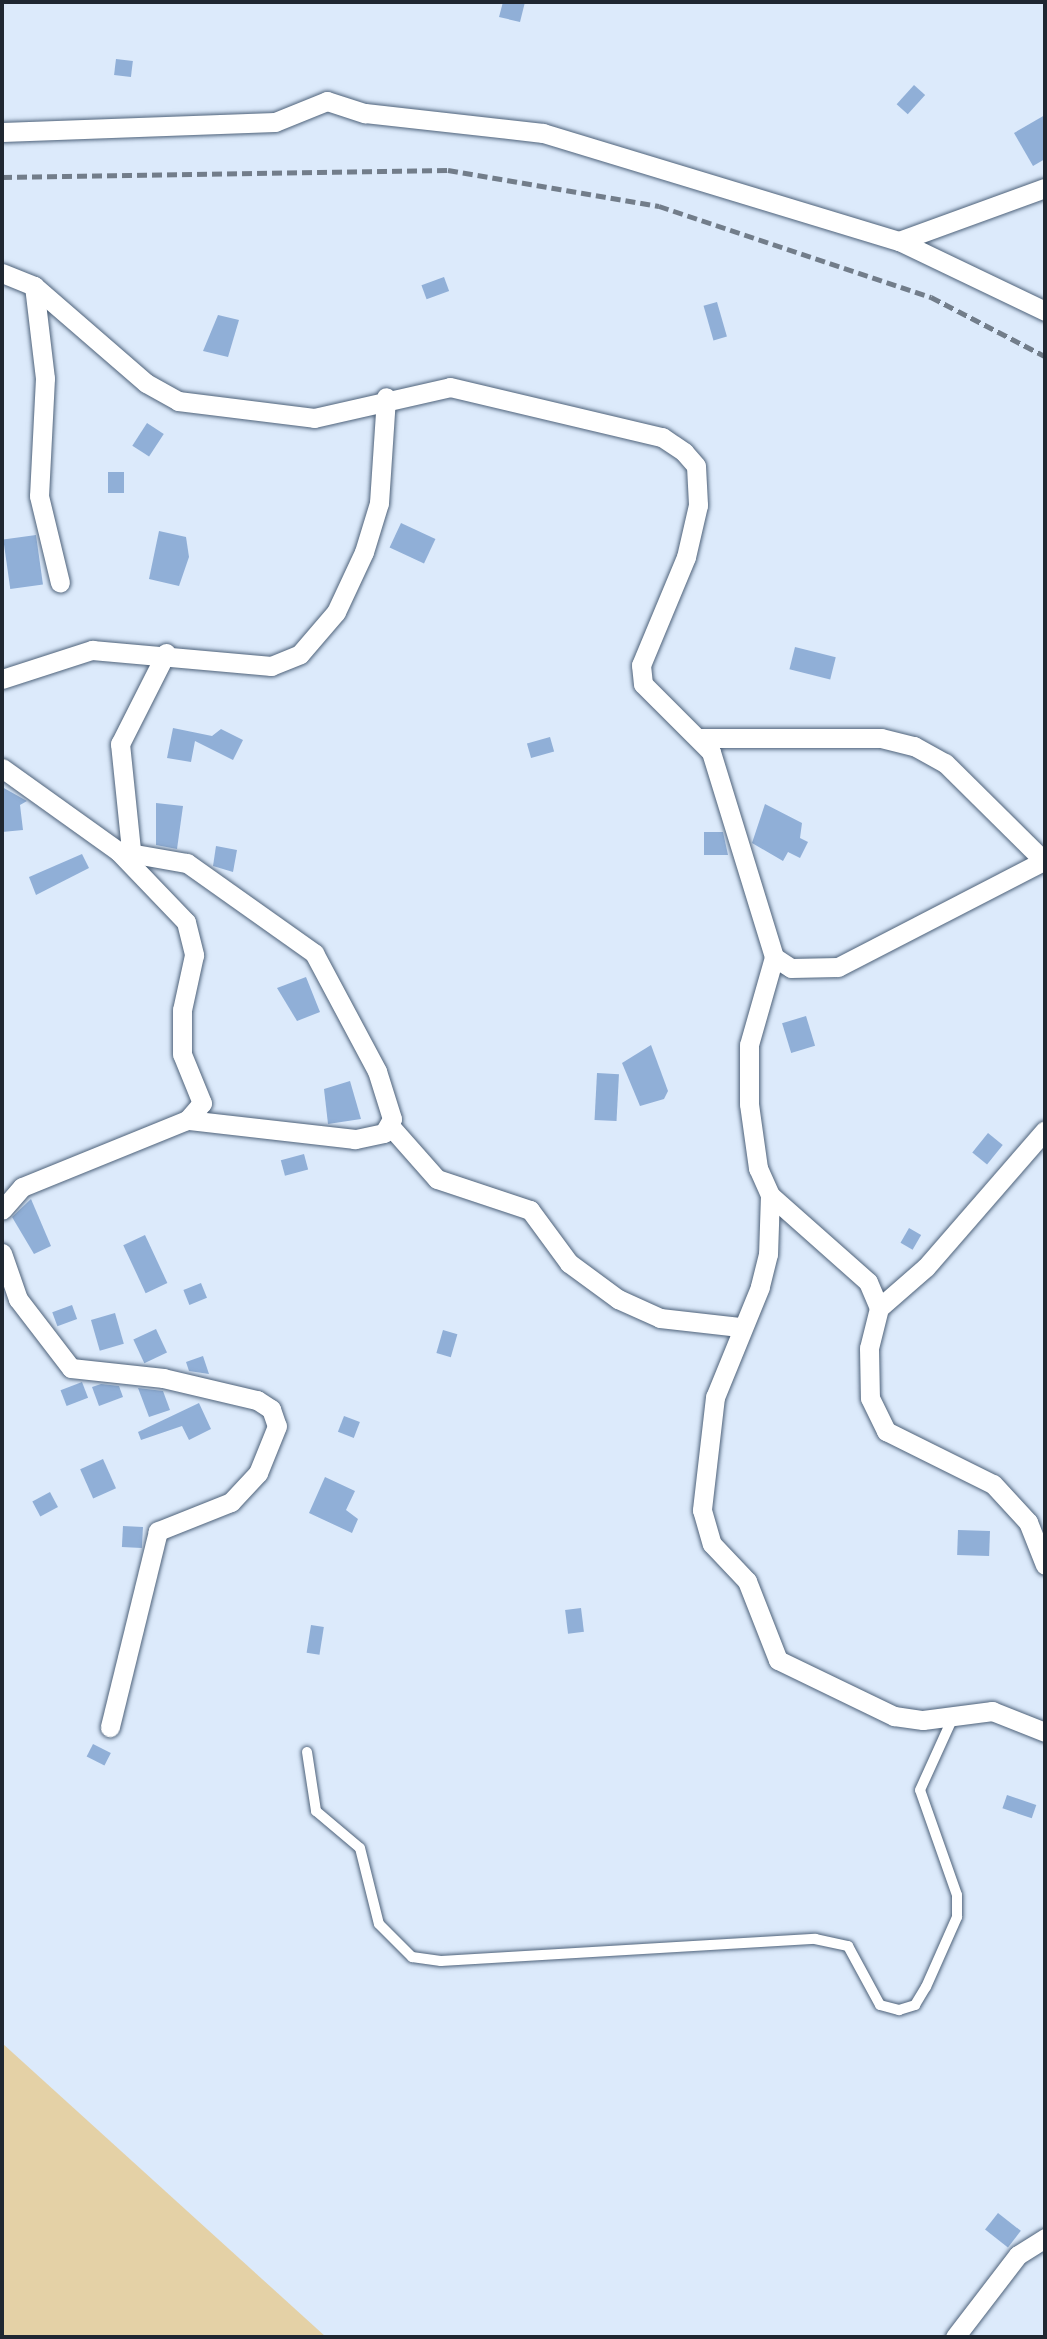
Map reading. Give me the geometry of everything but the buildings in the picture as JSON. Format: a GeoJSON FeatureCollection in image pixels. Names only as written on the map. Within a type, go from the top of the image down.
{"type":"FeatureCollection","features":[{"type":"Feature","properties":{"kind":"street"},"geometry":{"type":"LineString","coordinates":[[2,132],[275,122],[327,101],[384,116],[543,133],[899,242],[1045,311]]}},
{"type":"Feature","properties":{"kind":"street"},"geometry":{"type":"LineString","coordinates":[[899,242],[1045,188]]}},
{"type":"Feature","properties":{"kind":"street"},"geometry":{"type":"LineString","coordinates":[[2,273],[34,286],[146,383],[178,401],[314,418],[386,397],[450,387],[488,391],[662,438],[684,452],[699,486],[691,539],[641,665],[652,698],[699,738],[724,782],[774,957],[749,1045],[749,1104],[769,1195],[768,1254],[715,1397],[702,1510],[712,1544],[755,1598],[768,1647],[778,1660],[894,1716],[955,1715],[992,1711],[1045,1732]]}},
{"type":"Feature","properties":{"kind":"street"},"geometry":{"type":"LineString","coordinates":[[34,286],[45,378],[39,496],[60,583]]}},
{"type":"Feature","properties":{"kind":"street"},"geometry":{"type":"LineString","coordinates":[[2,679],[92,650],[166,653],[271,666],[316,639],[353,576],[379,503],[386,397]]}},
{"type":"Feature","properties":{"kind":"street"},"geometry":{"type":"LineString","coordinates":[[125,851],[120,744],[166,653]]}},
{"type":"Feature","properties":{"kind":"street"},"geometry":{"type":"LineString","coordinates":[[699,738],[881,738],[914,746],[945,763],[1044,860],[838,967],[807,972],[774,957]]}},
{"type":"Feature","properties":{"kind":"street"},"geometry":{"type":"LineString","coordinates":[[2,768],[125,851],[180,914],[193,940],[182,1054],[202,1103],[187,1120],[22,1187],[2,1210]]}},
{"type":"Feature","properties":{"kind":"street"},"geometry":{"type":"LineString","coordinates":[[125,851],[187,863],[314,953],[377,1071],[391,1127],[437,1179],[530,1210],[569,1263],[618,1299],[660,1318],[739,1327]]}},
{"type":"Feature","properties":{"kind":"street"},"geometry":{"type":"LineString","coordinates":[[187,1120],[355,1139],[391,1127]]}},
{"type":"Feature","properties":{"kind":"street"},"geometry":{"type":"LineString","coordinates":[[1045,1130],[926,1267],[879,1308],[867,1369],[875,1417],[906,1444],[993,1484],[1028,1522],[1045,1565]]}},
{"type":"Feature","properties":{"kind":"street"},"geometry":{"type":"LineString","coordinates":[[769,1195],[847,1258],[879,1308]]}},
{"type":"Feature","properties":{"kind":"street"},"geometry":{"type":"LineString","coordinates":[[2,1254],[18,1299],[71,1368],[163,1378],[257,1400],[271,1409],[277,1426],[258,1473],[232,1502],[158,1531],[110,1727]]}},
{"type":"Feature","properties":{"kind":"street"},"geometry":{"type":"LineString","coordinates":[[955,2337],[1018,2255],[1045,2238]]}},
{"type":"Feature","properties":{"kind":"lane"},"geometry":{"type":"LineString","coordinates":[[307,1752],[316,1811],[360,1848],[379,1924],[412,1957],[441,1961],[815,1939],[848,1945],[880,2005],[899,2010],[915,2005],[926,1987],[957,1917],[957,1895],[920,1790],[955,1715]]}},
{"type":"Feature","properties":{"kind":"shaded area"},"geometry":{"type":"Polygon","coordinates":[[[2,2043],[326,2337],[2,2337],[2,2043]]]}},
{"type":"Feature","properties":{"kind":"railway"},"geometry":{"type":"LineString","coordinates":[[2,177],[448,170],[659,206],[931,297],[1045,356]]}}]}
